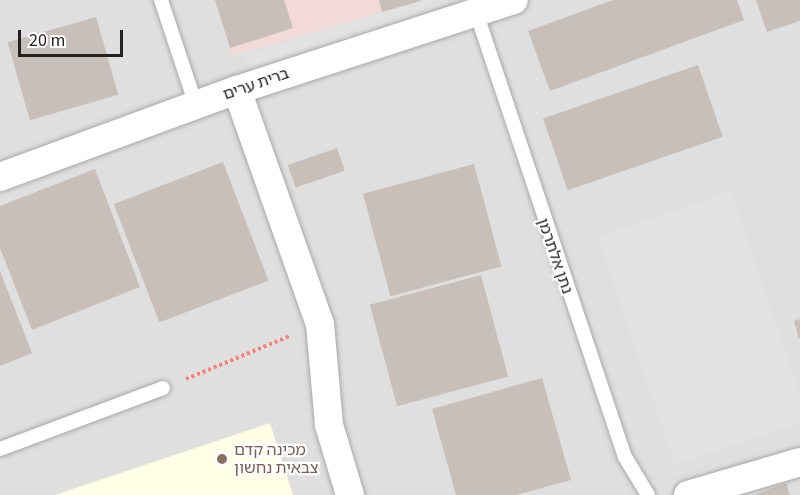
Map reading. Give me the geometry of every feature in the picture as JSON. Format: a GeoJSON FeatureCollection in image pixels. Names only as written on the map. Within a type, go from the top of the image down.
{"type":"FeatureCollection","features":[{"type":"Feature","properties":{"kind":"street","name":"ברית ערים"},"geometry":{"type":"LineString","coordinates":[[0,177],[237,90],[514,0]]}},
{"type":"Feature","properties":{"kind":"street"},"geometry":{"type":"LineString","coordinates":[[237,90],[320,324],[329,425],[350,495]]}},
{"type":"Feature","properties":{"kind":"street"},"geometry":{"type":"LineString","coordinates":[[688,495],[800,462]]}},
{"type":"Feature","properties":{"kind":"lane"},"geometry":{"type":"LineString","coordinates":[[161,0],[196,105]]}},
{"type":"Feature","properties":{"kind":"lane","name":"נתן אלתרמן"},"geometry":{"type":"LineString","coordinates":[[476,12],[621,446],[648,495]]}},
{"type":"Feature","properties":{"kind":"lane"},"geometry":{"type":"LineString","coordinates":[[0,449],[163,388]]}},
{"type":"Feature","properties":{"kind":"path"},"geometry":{"type":"LineString","coordinates":[[163,388],[320,324]]}},
{"type":"Feature","properties":{"kind":"shaded area"},"geometry":{"type":"Polygon","coordinates":[[[0,0],[800,0],[800,495],[0,495],[0,0]]]}},
{"type":"Feature","properties":{"kind":"shaded area"},"geometry":{"type":"Polygon","coordinates":[[[215,0],[423,0],[232,56],[215,0]]]}},
{"type":"Feature","properties":{"kind":"shaded area"},"geometry":{"type":"Polygon","coordinates":[[[423,0],[433,0],[437,15],[250,73],[244,55],[423,0]]]}},
{"type":"Feature","properties":{"kind":"shaded area"},"geometry":{"type":"Polygon","coordinates":[[[731,191],[800,395],[800,423],[675,465],[598,237],[731,191]]]}},
{"type":"Feature","properties":{"kind":"shaded area","name":"מכינה קדם צבאית נחשון"},"geometry":{"type":"Polygon","coordinates":[[[270,423],[293,495],[55,495],[270,423]]]}},
{"type":"Feature","properties":{"kind":"building"},"geometry":{"type":"Polygon","coordinates":[[[215,0],[284,0],[293,28],[230,48],[215,0]]]}},
{"type":"Feature","properties":{"kind":"building"},"geometry":{"type":"Polygon","coordinates":[[[379,0],[421,0],[421,1],[382,12],[379,0]]]}},
{"type":"Feature","properties":{"kind":"building"},"geometry":{"type":"Polygon","coordinates":[[[613,0],[737,0],[744,20],[550,91],[528,31],[613,0]]]}},
{"type":"Feature","properties":{"kind":"building"},"geometry":{"type":"Polygon","coordinates":[[[756,0],[800,0],[800,21],[767,32],[756,0]]]}},
{"type":"Feature","properties":{"kind":"building"},"geometry":{"type":"Polygon","coordinates":[[[96,17],[118,95],[30,120],[8,42],[96,17]]]}},
{"type":"Feature","properties":{"kind":"building"},"geometry":{"type":"Polygon","coordinates":[[[698,65],[723,137],[568,190],[543,118],[698,65]]]}},
{"type":"Feature","properties":{"kind":"building"},"geometry":{"type":"Polygon","coordinates":[[[337,148],[345,171],[296,188],[288,165],[337,148]]]}},
{"type":"Feature","properties":{"kind":"building"},"geometry":{"type":"Polygon","coordinates":[[[223,162],[269,281],[159,322],[114,204],[223,162]]]}},
{"type":"Feature","properties":{"kind":"building"},"geometry":{"type":"Polygon","coordinates":[[[474,164],[501,266],[390,296],[363,194],[474,164]]]}},
{"type":"Feature","properties":{"kind":"building"},"geometry":{"type":"Polygon","coordinates":[[[95,169],[140,287],[32,330],[0,248],[0,206],[95,169]]]}},
{"type":"Feature","properties":{"kind":"building"},"geometry":{"type":"Polygon","coordinates":[[[0,271],[32,353],[0,366],[0,271]]]}},
{"type":"Feature","properties":{"kind":"building"},"geometry":{"type":"Polygon","coordinates":[[[481,275],[508,376],[397,406],[370,305],[481,275]]]}},
{"type":"Feature","properties":{"kind":"building"},"geometry":{"type":"Polygon","coordinates":[[[800,319],[800,338],[799,339],[794,321],[800,319]]]}},
{"type":"Feature","properties":{"kind":"building"},"geometry":{"type":"Polygon","coordinates":[[[542,378],[571,480],[516,495],[456,495],[432,409],[542,378]]]}},
{"type":"Feature","properties":{"kind":"building"},"geometry":{"type":"Polygon","coordinates":[[[786,483],[790,495],[754,495],[786,483]]]}},
{"type":"Feature","properties":{"kind":"place","name":"מכינה קדם צבאית נחשון"},"geometry":{"type":"Point","coordinates":[222,459]}}]}
